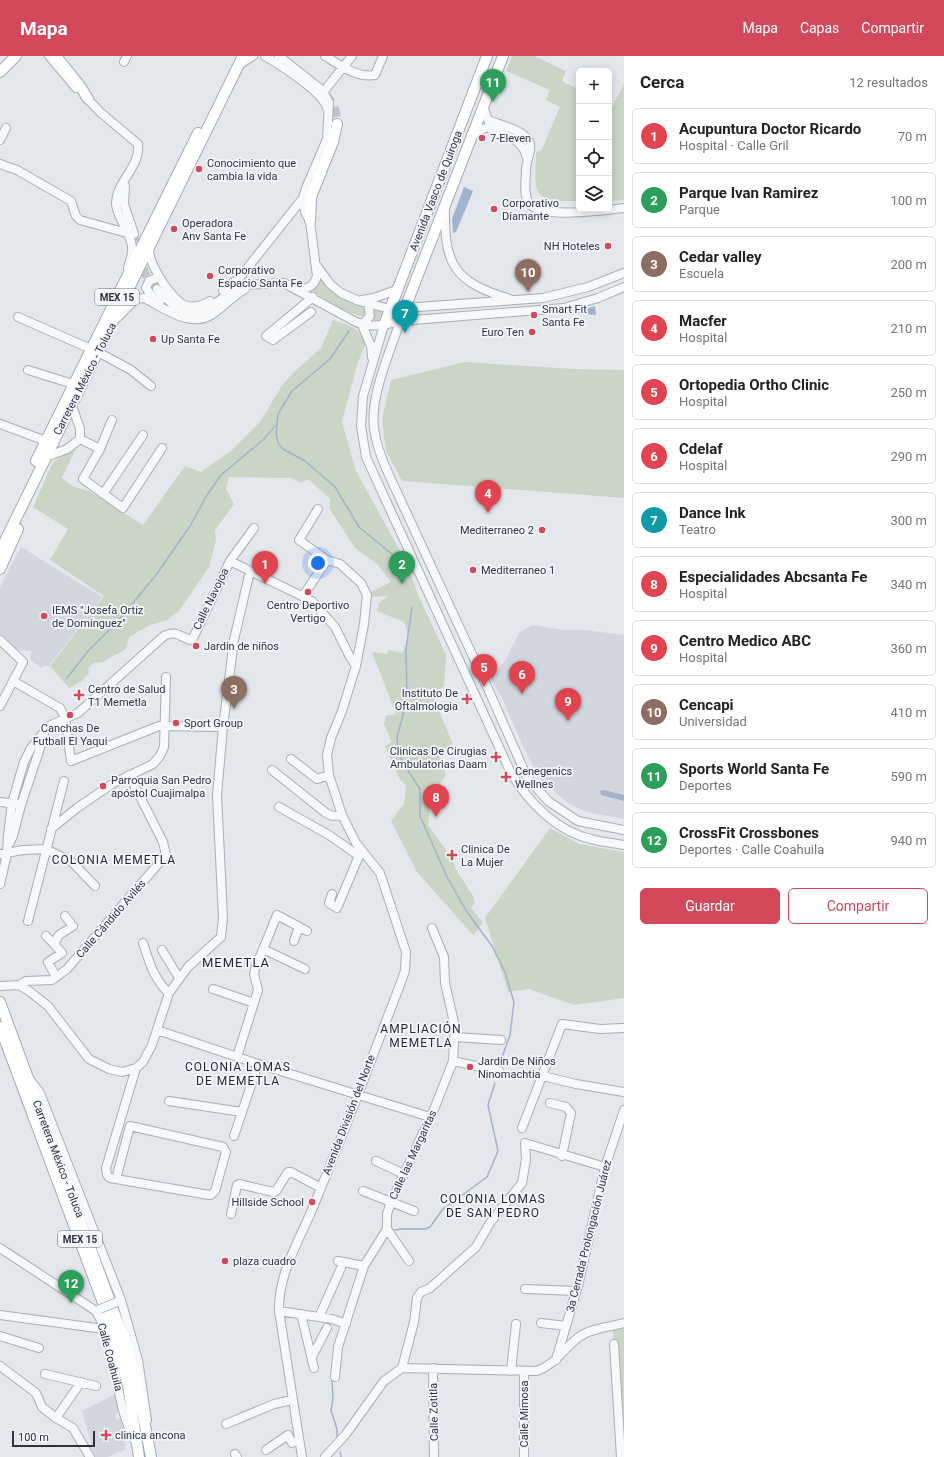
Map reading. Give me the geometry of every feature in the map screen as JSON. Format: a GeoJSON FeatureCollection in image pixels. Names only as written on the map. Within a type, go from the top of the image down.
{"type":"FeatureCollection","features":[{"type":"Feature","properties":{"kind":"main road"},"geometry":{"type":"LineString","coordinates":[[0,72],[16,56]]}},
{"type":"Feature","properties":{"kind":"main road"},"geometry":{"type":"LineString","coordinates":[[56,56],[80,86],[88,99]]}},
{"type":"Feature","properties":{"kind":"main road","name":"Avenida Vasco de Quiroga"},"geometry":{"type":"LineString","coordinates":[[384,325],[487,56]]}},
{"type":"Feature","properties":{"kind":"main road","name":"Avenida Vasco de Quiroga"},"geometry":{"type":"LineString","coordinates":[[400,321],[471,135],[504,56]]}},
{"type":"Feature","properties":{"kind":"main road","name":"Carretera México - Toluca"},"geometry":{"type":"LineString","coordinates":[[0,537],[73,384],[114,321],[149,249],[237,58]]}},
{"type":"Feature","properties":{"kind":"main road","name":"Carretera México - Toluca"},"geometry":{"type":"LineString","coordinates":[[0,569],[4,552],[27,506],[28,493],[72,406],[124,284],[237,58]]}},
{"type":"Feature","properties":{"kind":"main road"},"geometry":{"type":"LineString","coordinates":[[310,221],[311,197],[333,142],[337,124]]}},
{"type":"Feature","properties":{"kind":"main road","name":"Carretera México - Toluca"},"geometry":{"type":"LineString","coordinates":[[0,1002],[120,1327],[137,1384],[151,1457]]}},
{"type":"Feature","properties":{"kind":"main road","name":"Carretera México - Toluca"},"geometry":{"type":"LineString","coordinates":[[0,1027],[109,1319],[128,1385],[139,1457]]}},
{"type":"Feature","properties":{"kind":"street"},"geometry":{"type":"LineString","coordinates":[[49,56],[67,79],[100,112],[138,144],[137,154],[130,172],[123,199],[131,234],[132,246],[124,284]]}},
{"type":"Feature","properties":{"kind":"street"},"geometry":{"type":"LineString","coordinates":[[237,58],[253,56]]}},
{"type":"Feature","properties":{"kind":"street"},"geometry":{"type":"LineString","coordinates":[[265,56],[321,94]]}},
{"type":"Feature","properties":{"kind":"street"},"geometry":{"type":"LineString","coordinates":[[149,249],[150,260],[174,298],[179,303],[191,307],[201,306],[209,302],[240,276],[303,198],[327,139],[328,115],[326,105],[321,94],[279,56]]}},
{"type":"Feature","properties":{"kind":"street"},"geometry":{"type":"LineString","coordinates":[[325,56],[343,67],[364,76],[375,75],[382,56]]}},
{"type":"Feature","properties":{"kind":"street"},"geometry":{"type":"LineString","coordinates":[[321,94],[352,56]]}},
{"type":"Feature","properties":{"kind":"street"},"geometry":{"type":"LineString","coordinates":[[483,106],[488,120],[522,134],[528,140],[531,149],[527,158]]}},
{"type":"Feature","properties":{"kind":"street"},"geometry":{"type":"LineString","coordinates":[[471,135],[486,127],[519,142],[526,152],[527,158],[526,197],[534,209],[546,212],[624,208]]}},
{"type":"Feature","properties":{"kind":"street"},"geometry":{"type":"LineString","coordinates":[[0,140],[6,128]]}},
{"type":"Feature","properties":{"kind":"street"},"geometry":{"type":"LineString","coordinates":[[0,164],[17,170],[71,201],[76,216],[80,220],[131,234]]}},
{"type":"Feature","properties":{"kind":"street"},"geometry":{"type":"LineString","coordinates":[[299,290],[308,288],[315,284],[317,276],[317,266],[310,221],[305,212],[303,198]]}},
{"type":"Feature","properties":{"kind":"street"},"geometry":{"type":"LineString","coordinates":[[446,202],[445,238],[452,264],[464,277],[480,289],[514,300]]}},
{"type":"Feature","properties":{"kind":"street"},"geometry":{"type":"LineString","coordinates":[[317,266],[330,284],[341,293],[358,301],[390,309],[543,298],[588,287],[624,273]]}},
{"type":"Feature","properties":{"kind":"street"},"geometry":{"type":"LineString","coordinates":[[159,276],[149,281],[146,288],[150,294],[174,314]]}},
{"type":"Feature","properties":{"kind":"street"},"geometry":{"type":"LineString","coordinates":[[157,289],[178,310],[192,314],[203,311],[243,285],[284,283],[362,324],[384,325],[400,321],[564,308],[598,298],[624,287]]}},
{"type":"Feature","properties":{"kind":"street"},"geometry":{"type":"LineString","coordinates":[[114,321],[136,299],[144,298],[174,314],[188,319],[197,320],[207,318],[254,284]]}},
{"type":"Feature","properties":{"kind":"street"},"geometry":{"type":"LineString","coordinates":[[358,301],[374,298],[399,289]]}},
{"type":"Feature","properties":{"kind":"street"},"geometry":{"type":"LineString","coordinates":[[311,312],[273,340],[266,336],[313,297]]}},
{"type":"Feature","properties":{"kind":"street"},"geometry":{"type":"LineString","coordinates":[[543,298],[541,300],[541,304],[548,309]]}},
{"type":"Feature","properties":{"kind":"street"},"geometry":{"type":"LineString","coordinates":[[362,324],[370,316],[368,303]]}},
{"type":"Feature","properties":{"kind":"street"},"geometry":{"type":"LineString","coordinates":[[426,307],[426,319]]}},
{"type":"Feature","properties":{"kind":"street"},"geometry":{"type":"LineString","coordinates":[[18,317],[95,351],[131,370],[151,386]]}},
{"type":"Feature","properties":{"kind":"street"},"geometry":{"type":"LineString","coordinates":[[400,321],[375,400],[374,427],[379,452],[527,777],[548,801],[578,821],[624,830]]}},
{"type":"Feature","properties":{"kind":"street"},"geometry":{"type":"LineString","coordinates":[[362,324],[371,346],[372,360]]}},
{"type":"Feature","properties":{"kind":"street"},"geometry":{"type":"LineString","coordinates":[[384,325],[372,360],[363,396],[362,426],[366,457],[420,578],[510,771],[527,796],[541,810],[571,832],[590,839],[624,845]]}},
{"type":"Feature","properties":{"kind":"street"},"geometry":{"type":"LineString","coordinates":[[28,370],[73,384]]}},
{"type":"Feature","properties":{"kind":"street"},"geometry":{"type":"LineString","coordinates":[[72,406],[80,429],[80,439]]}},
{"type":"Feature","properties":{"kind":"street"},"geometry":{"type":"LineString","coordinates":[[112,420],[100,449],[83,479],[124,508],[162,448]]}},
{"type":"Feature","properties":{"kind":"street"},"geometry":{"type":"LineString","coordinates":[[0,424],[46,441]]}},
{"type":"Feature","properties":{"kind":"street"},"geometry":{"type":"LineString","coordinates":[[103,494],[143,435]]}},
{"type":"Feature","properties":{"kind":"street"},"geometry":{"type":"LineString","coordinates":[[80,439],[100,449]]}},
{"type":"Feature","properties":{"kind":"street"},"geometry":{"type":"LineString","coordinates":[[46,457],[67,449],[80,439]]}},
{"type":"Feature","properties":{"kind":"street","name":"Avenida División del Norte"},"geometry":{"type":"LineString","coordinates":[[302,1457],[279,1312],[279,1294],[283,1277],[321,1188],[405,972],[406,952],[380,873],[360,853],[342,815],[329,775],[327,755],[356,666],[364,624],[366,595],[362,583],[350,572],[340,564],[326,560],[299,540],[318,509]]}},
{"type":"Feature","properties":{"kind":"street","name":"Calle Navojoa"},"geometry":{"type":"LineString","coordinates":[[64,718],[78,713],[164,636],[170,633],[178,634],[190,640],[192,638],[230,561],[254,528]]}},
{"type":"Feature","properties":{"kind":"street"},"geometry":{"type":"LineString","coordinates":[[303,596],[326,560]]}},
{"type":"Feature","properties":{"kind":"street"},"geometry":{"type":"LineString","coordinates":[[230,561],[303,596],[318,606],[335,627],[356,666]]}},
{"type":"Feature","properties":{"kind":"street"},"geometry":{"type":"LineString","coordinates":[[116,1179],[130,1126],[225,1148],[215,1191],[211,1195],[116,1179],[107,1175],[106,1168],[136,1068],[146,1056],[157,1030],[169,993],[179,978],[195,960],[221,937],[217,795],[223,727],[234,640],[250,571]]}},
{"type":"Feature","properties":{"kind":"street"},"geometry":{"type":"LineString","coordinates":[[420,578],[434,572]]}},
{"type":"Feature","properties":{"kind":"street"},"geometry":{"type":"LineString","coordinates":[[0,640],[22,659],[22,665],[0,706]]}},
{"type":"Feature","properties":{"kind":"street"},"geometry":{"type":"LineString","coordinates":[[51,829],[77,808],[129,776],[153,764],[160,756],[164,747],[166,678]]}},
{"type":"Feature","properties":{"kind":"street"},"geometry":{"type":"LineString","coordinates":[[13,682],[59,706],[64,718],[71,761],[164,724],[223,727]]}},
{"type":"Feature","properties":{"kind":"street"},"geometry":{"type":"LineString","coordinates":[[8,844],[12,803],[24,762],[31,748],[46,729],[52,723],[64,718]]}},
{"type":"Feature","properties":{"kind":"street"},"geometry":{"type":"LineString","coordinates":[[0,884],[4,854],[13,836],[21,805],[46,729]]}},
{"type":"Feature","properties":{"kind":"street"},"geometry":{"type":"LineString","coordinates":[[291,759],[316,779],[329,775]]}},
{"type":"Feature","properties":{"kind":"street"},"geometry":{"type":"LineString","coordinates":[[272,770],[326,813],[333,816],[342,815]]}},
{"type":"Feature","properties":{"kind":"street","name":"Calle Cándido Avilés"},"geometry":{"type":"LineString","coordinates":[[0,986],[19,985],[26,981],[52,980],[67,970],[113,914],[164,859],[166,850],[160,844],[129,776]]}},
{"type":"Feature","properties":{"kind":"street"},"geometry":{"type":"LineString","coordinates":[[28,920],[64,781]]}},
{"type":"Feature","properties":{"kind":"street"},"geometry":{"type":"LineString","coordinates":[[0,802],[21,805]]}},
{"type":"Feature","properties":{"kind":"street"},"geometry":{"type":"LineString","coordinates":[[279,807],[329,834],[360,853],[337,908],[329,903],[332,894]]}},
{"type":"Feature","properties":{"kind":"street"},"geometry":{"type":"LineString","coordinates":[[4,854],[23,850],[46,849],[72,862],[95,886]]}},
{"type":"Feature","properties":{"kind":"street"},"geometry":{"type":"LineString","coordinates":[[237,1057],[258,990],[254,974],[255,969],[277,915],[303,929],[294,941]]}},
{"type":"Feature","properties":{"kind":"street"},"geometry":{"type":"LineString","coordinates":[[46,936],[54,944],[59,935],[73,926],[65,916]]}},
{"type":"Feature","properties":{"kind":"street","name":"Calle las Margaritas"},"geometry":{"type":"LineString","coordinates":[[335,1377],[338,1347],[364,1266],[387,1229],[387,1214],[391,1202],[430,1117],[453,1061],[455,1027],[445,983],[444,957],[432,928]]}},
{"type":"Feature","properties":{"kind":"street"},"geometry":{"type":"LineString","coordinates":[[143,943],[153,970],[164,989],[169,993]]}},
{"type":"Feature","properties":{"kind":"street","name":"Calle Cándido Avilés"},"geometry":{"type":"LineString","coordinates":[[54,944],[62,954],[48,962],[56,977]]}},
{"type":"Feature","properties":{"kind":"street"},"geometry":{"type":"LineString","coordinates":[[263,949],[305,969]]}},
{"type":"Feature","properties":{"kind":"street"},"geometry":{"type":"LineString","coordinates":[[162,950],[179,978]]}},
{"type":"Feature","properties":{"kind":"street"},"geometry":{"type":"LineString","coordinates":[[19,985],[48,1006],[89,1059],[109,1069],[122,1072],[136,1068]]}},
{"type":"Feature","properties":{"kind":"street"},"geometry":{"type":"LineString","coordinates":[[213,989],[254,1003]]}},
{"type":"Feature","properties":{"kind":"street"},"geometry":{"type":"LineString","coordinates":[[522,1128],[562,1024],[600,1029],[624,1028]]}},
{"type":"Feature","properties":{"kind":"street"},"geometry":{"type":"LineString","coordinates":[[157,1030],[258,1064],[430,1117]]}},
{"type":"Feature","properties":{"kind":"street"},"geometry":{"type":"LineString","coordinates":[[455,1037],[501,1040]]}},
{"type":"Feature","properties":{"kind":"street"},"geometry":{"type":"LineString","coordinates":[[453,1061],[500,1071]]}},
{"type":"Feature","properties":{"kind":"street"},"geometry":{"type":"LineString","coordinates":[[234,1136],[258,1064]]}},
{"type":"Feature","properties":{"kind":"street"},"geometry":{"type":"LineString","coordinates":[[27,1076],[40,1093],[119,1301],[142,1380],[147,1410],[148,1441]]}},
{"type":"Feature","properties":{"kind":"street"},"geometry":{"type":"LineString","coordinates":[[543,1076],[576,1084],[624,1092]]}},
{"type":"Feature","properties":{"kind":"street"},"geometry":{"type":"LineString","coordinates":[[169,1101],[242,1112]]}},
{"type":"Feature","properties":{"kind":"street"},"geometry":{"type":"LineString","coordinates":[[550,1103],[566,1107],[571,1113],[562,1156]]}},
{"type":"Feature","properties":{"kind":"street","name":"3a Cerrada Prolongación Juárez"},"geometry":{"type":"LineString","coordinates":[[555,1362],[576,1291],[605,1168],[624,1110]]}},
{"type":"Feature","properties":{"kind":"street"},"geometry":{"type":"LineString","coordinates":[[325,1457],[350,1429],[384,1382],[402,1368],[414,1322],[417,1298],[421,1292],[430,1288],[476,1247],[490,1223],[522,1183],[526,1159],[525,1143],[562,1156],[605,1168]]}},
{"type":"Feature","properties":{"kind":"street"},"geometry":{"type":"LineString","coordinates":[[376,1162],[404,1174]]}},
{"type":"Feature","properties":{"kind":"street"},"geometry":{"type":"LineString","coordinates":[[231,1214],[237,1186],[239,1184],[273,1192],[276,1191],[288,1172],[291,1172],[321,1188]]}},
{"type":"Feature","properties":{"kind":"street"},"geometry":{"type":"LineString","coordinates":[[363,1191],[414,1211]]}},
{"type":"Feature","properties":{"kind":"street"},"geometry":{"type":"LineString","coordinates":[[387,1229],[409,1261]]}},
{"type":"Feature","properties":{"kind":"street","name":"Calle Coahuila"},"geometry":{"type":"LineString","coordinates":[[0,1248],[98,1310],[116,1371],[126,1425],[137,1445]]}},
{"type":"Feature","properties":{"kind":"street"},"geometry":{"type":"LineString","coordinates":[[319,1317],[340,1264],[364,1266]]}},
{"type":"Feature","properties":{"kind":"street"},"geometry":{"type":"LineString","coordinates":[[525,1289],[576,1291]]}},
{"type":"Feature","properties":{"kind":"street"},"geometry":{"type":"LineString","coordinates":[[98,1310],[119,1301]]}},
{"type":"Feature","properties":{"kind":"street"},"geometry":{"type":"LineString","coordinates":[[279,1312],[319,1317],[346,1324]]}},
{"type":"Feature","properties":{"kind":"street"},"geometry":{"type":"LineString","coordinates":[[301,1314],[314,1368]]}},
{"type":"Feature","properties":{"kind":"street"},"geometry":{"type":"LineString","coordinates":[[0,1315],[104,1330]]}},
{"type":"Feature","properties":{"kind":"street"},"geometry":{"type":"LineString","coordinates":[[541,1323],[566,1326]]}},
{"type":"Feature","properties":{"kind":"street"},"geometry":{"type":"LineString","coordinates":[[402,1368],[537,1371],[555,1362],[580,1336],[592,1331],[624,1323]]}},
{"type":"Feature","properties":{"kind":"street"},"geometry":{"type":"LineString","coordinates":[[512,1371],[516,1324]]}},
{"type":"Feature","properties":{"kind":"street"},"geometry":{"type":"LineString","coordinates":[[312,1357],[327,1328]]}},
{"type":"Feature","properties":{"kind":"street"},"geometry":{"type":"LineString","coordinates":[[0,1336],[39,1348]]}},
{"type":"Feature","properties":{"kind":"street"},"geometry":{"type":"LineString","coordinates":[[614,1344],[621,1457]]}},
{"type":"Feature","properties":{"kind":"street"},"geometry":{"type":"LineString","coordinates":[[0,1366],[36,1393],[42,1407],[56,1418],[73,1428],[90,1457]]}},
{"type":"Feature","properties":{"kind":"street","name":"Calle Zotitla"},"geometry":{"type":"LineString","coordinates":[[433,1368],[434,1457]]}},
{"type":"Feature","properties":{"kind":"street","name":"Calle Mimosa"},"geometry":{"type":"LineString","coordinates":[[524,1371],[524,1457]]}},
{"type":"Feature","properties":{"kind":"street"},"geometry":{"type":"LineString","coordinates":[[44,1374],[96,1386]]}},
{"type":"Feature","properties":{"kind":"street"},"geometry":{"type":"LineString","coordinates":[[56,1418],[81,1382]]}},
{"type":"Feature","properties":{"kind":"street"},"geometry":{"type":"LineString","coordinates":[[226,1424],[274,1404],[292,1400]]}},
{"type":"Feature","properties":{"kind":"street"},"geometry":{"type":"LineString","coordinates":[[266,1450],[288,1435],[292,1443],[299,1440]]}},
{"type":"Feature","properties":{"kind":"shaded area","name":"IEMS \"Josefa Ortiz de Domínguez\""},"geometry":{"type":"Polygon","coordinates":[[[21,547],[102,597],[48,667],[46,665],[41,668],[31,660],[31,651],[17,650],[0,635],[0,587],[21,547]]]}},
{"type":"Feature","properties":{"kind":"shaded area"},"geometry":{"type":"Polygon","coordinates":[[[533,625],[563,630],[586,630],[624,635],[624,819],[587,812],[568,803],[546,785],[539,777],[522,744],[502,698],[483,667],[490,673],[497,670],[505,661],[519,633],[533,625]]]}},
{"type":"Feature","properties":{"kind":"shaded area","name":"clinica ancona"},"geometry":{"type":"Polygon","coordinates":[[[116,1394],[120,1412],[115,1414],[116,1420],[121,1418],[126,1449],[108,1457],[95,1457],[82,1411],[116,1394]]]}},
{"type":"Feature","properties":{"kind":"green space"},"geometry":{"type":"Polygon","coordinates":[[[512,56],[534,56],[566,71],[562,81],[576,88],[576,201],[552,200],[544,198],[539,193],[537,187],[536,152],[541,151],[560,107],[546,100],[550,90],[506,71],[512,56]]]}},
{"type":"Feature","properties":{"kind":"green space"},"geometry":{"type":"Polygon","coordinates":[[[624,83],[624,200],[612,201],[612,106],[624,83]]]}},
{"type":"Feature","properties":{"kind":"green space"},"geometry":{"type":"Polygon","coordinates":[[[321,279],[361,304],[384,310],[378,321],[343,309],[311,290],[321,279]]]}},
{"type":"Feature","properties":{"kind":"green space"},"geometry":{"type":"Polygon","coordinates":[[[333,320],[348,325],[356,330],[366,342],[357,365],[342,422],[356,471],[406,562],[419,597],[446,655],[444,686],[437,692],[434,699],[453,744],[439,753],[446,776],[432,793],[428,825],[453,860],[455,868],[473,896],[475,903],[471,907],[483,923],[473,935],[417,872],[391,821],[404,804],[406,786],[399,778],[385,746],[392,742],[384,724],[386,716],[396,714],[372,652],[387,654],[388,650],[402,653],[409,637],[404,622],[377,611],[379,603],[388,596],[372,597],[371,592],[391,582],[377,564],[355,548],[329,508],[330,499],[308,479],[301,483],[291,478],[229,477],[226,489],[234,504],[215,530],[216,540],[209,567],[179,611],[167,620],[150,625],[129,637],[126,649],[103,662],[94,663],[88,668],[89,673],[82,681],[69,688],[50,666],[104,596],[50,560],[68,529],[33,507],[53,462],[76,448],[62,478],[72,486],[89,491],[143,525],[185,466],[201,472],[232,450],[260,422],[281,387],[293,373],[321,348],[333,320]]]}},
{"type":"Feature","properties":{"kind":"green space"},"geometry":{"type":"Polygon","coordinates":[[[465,362],[574,369],[624,370],[624,498],[402,481],[386,451],[382,420],[391,380],[465,362]]]}},
{"type":"Feature","properties":{"kind":"green space"},"geometry":{"type":"Polygon","coordinates":[[[550,828],[579,844],[624,852],[624,998],[574,1005],[529,989],[508,992],[485,918],[550,828]]]}},
{"type":"Feature","properties":{"kind":"green space"},"geometry":{"type":"Polygon","coordinates":[[[624,1322],[624,1427],[612,1326],[624,1322]]]}},
{"type":"Feature","properties":{"kind":"water"},"geometry":{"type":"Polygon","coordinates":[[[464,187],[473,191],[456,232],[453,233],[452,219],[464,187]]]}},
{"type":"Feature","properties":{"kind":"water"},"geometry":{"type":"Polygon","coordinates":[[[595,306],[596,315],[575,313],[595,306]]]}},
{"type":"Feature","properties":{"kind":"water"},"geometry":{"type":"Polygon","coordinates":[[[604,790],[624,795],[624,801],[601,795],[600,791],[604,790]]]}},
{"type":"Feature","properties":{"kind":"waterway"},"geometry":{"type":"LineString","coordinates":[[349,331],[330,359],[292,391],[278,414],[276,434],[278,443],[283,449],[305,461],[335,487],[359,527],[392,554]]}},
{"type":"Feature","properties":{"kind":"waterway"},"geometry":{"type":"LineString","coordinates":[[67,678],[88,651],[117,622],[156,575],[190,526],[207,495],[221,475],[263,440],[276,425]]}},
{"type":"Feature","properties":{"kind":"waterway"},"geometry":{"type":"LineString","coordinates":[[412,607],[406,649],[407,700],[397,737],[398,748],[402,761],[420,789],[420,816],[447,877],[467,912],[492,946],[505,972],[514,1002],[510,1035],[498,1068]]}},
{"type":"Feature","properties":{"kind":"waterway"},"geometry":{"type":"LineString","coordinates":[[395,1230],[425,1229],[430,1227],[443,1209],[487,1177],[498,1151],[488,1105],[495,1083]]}},
{"type":"Feature","properties":{"kind":"waterway"},"geometry":{"type":"LineString","coordinates":[[332,1379],[333,1400],[331,1410],[337,1429],[337,1438]]}},
{"type":"Feature","properties":{"kind":"waterway"},"geometry":{"type":"LineString","coordinates":[[340,1452],[341,1457]]}},
{"type":"Feature","properties":{"kind":"tunnel"},"geometry":{"type":"LineString","coordinates":[[325,95],[334,107],[337,124]]}},
{"type":"Feature","properties":{"kind":"tunnel"},"geometry":{"type":"LineString","coordinates":[[134,234],[146,276],[157,289]]}},
{"type":"Feature","properties":{"kind":"place","name":"Sports World Santa Fe"},"geometry":{"type":"Point","coordinates":[493,102]}},
{"type":"Feature","properties":{"kind":"place","name":"7-Eleven"},"geometry":{"type":"Point","coordinates":[482,138]}},
{"type":"Feature","properties":{"kind":"place","name":"Conocimiento que cambia la vida"},"geometry":{"type":"Point","coordinates":[199,169]}},
{"type":"Feature","properties":{"kind":"place","name":"Corporativo Diamante"},"geometry":{"type":"Point","coordinates":[494,209]}},
{"type":"Feature","properties":{"kind":"place","name":"Operadora Anv Santa Fe"},"geometry":{"type":"Point","coordinates":[174,229]}},
{"type":"Feature","properties":{"kind":"place","name":"NH Hoteles"},"geometry":{"type":"Point","coordinates":[608,246]}},
{"type":"Feature","properties":{"kind":"place","name":"Corporativo Espacio Santa Fe"},"geometry":{"type":"Point","coordinates":[210,276]}},
{"type":"Feature","properties":{"kind":"place","name":"Cencapi"},"geometry":{"type":"Point","coordinates":[528,292]}},
{"type":"Feature","properties":{"kind":"place","name":"Smart Fit Santa Fe"},"geometry":{"type":"Point","coordinates":[534,315]}},
{"type":"Feature","properties":{"kind":"place","name":"Euro Ten"},"geometry":{"type":"Point","coordinates":[532,332]}},
{"type":"Feature","properties":{"kind":"place","name":"Dance Ink"},"geometry":{"type":"Point","coordinates":[405,333]}},
{"type":"Feature","properties":{"kind":"place","name":"Up Santa Fe"},"geometry":{"type":"Point","coordinates":[153,339]}},
{"type":"Feature","properties":{"kind":"place","name":"Macfer"},"geometry":{"type":"Point","coordinates":[488,513]}},
{"type":"Feature","properties":{"kind":"place","name":"Mediterraneo 2"},"geometry":{"type":"Point","coordinates":[542,530]}},
{"type":"Feature","properties":{"kind":"place","name":"Mediterraneo 1"},"geometry":{"type":"Point","coordinates":[473,570]}},
{"type":"Feature","properties":{"kind":"place","name":"Acupuntura Doctor Ricardo"},"geometry":{"type":"Point","coordinates":[265,584]}},
{"type":"Feature","properties":{"kind":"place","name":"Parque Ivan Ramirez"},"geometry":{"type":"Point","coordinates":[402,584]}},
{"type":"Feature","properties":{"kind":"place","name":"Centro Deportivo Vertigo"},"geometry":{"type":"Point","coordinates":[308,592]}},
{"type":"Feature","properties":{"kind":"place","name":"IEMS \"Josefa Ortiz de Domínguez\""},"geometry":{"type":"Point","coordinates":[44,616]}},
{"type":"Feature","properties":{"kind":"place","name":"Jardín de niños"},"geometry":{"type":"Point","coordinates":[196,646]}},
{"type":"Feature","properties":{"kind":"place","name":"Ortopedia Ortho Clinic"},"geometry":{"type":"Point","coordinates":[484,687]}},
{"type":"Feature","properties":{"kind":"place","name":"Cdelaf"},"geometry":{"type":"Point","coordinates":[522,694]}},
{"type":"Feature","properties":{"kind":"place","name":"Centro de Salud T1 Memetla"},"geometry":{"type":"Point","coordinates":[79,695]}},
{"type":"Feature","properties":{"kind":"place","name":"Instituto De Oftalmologia"},"geometry":{"type":"Point","coordinates":[467,699]}},
{"type":"Feature","properties":{"kind":"place","name":"Cedar valley"},"geometry":{"type":"Point","coordinates":[234,709]}},
{"type":"Feature","properties":{"kind":"place","name":"Canchas De Futball El Yaqui"},"geometry":{"type":"Point","coordinates":[70,715]}},
{"type":"Feature","properties":{"kind":"place","name":"Centro Medico ABC"},"geometry":{"type":"Point","coordinates":[568,721]}},
{"type":"Feature","properties":{"kind":"place","name":"Sport Group"},"geometry":{"type":"Point","coordinates":[176,723]}},
{"type":"Feature","properties":{"kind":"place","name":"Clinicas De Cirugias Ambulatorias Daam"},"geometry":{"type":"Point","coordinates":[496,757]}},
{"type":"Feature","properties":{"kind":"place","name":"Cenegenics Wellnes"},"geometry":{"type":"Point","coordinates":[506,777]}},
{"type":"Feature","properties":{"kind":"place","name":"Parroquia San Pedro apóstol Cuajimalpa"},"geometry":{"type":"Point","coordinates":[103,786]}},
{"type":"Feature","properties":{"kind":"place","name":"Especialidades Abcsanta Fe"},"geometry":{"type":"Point","coordinates":[436,817]}},
{"type":"Feature","properties":{"kind":"place","name":"Clinica De La Mujer"},"geometry":{"type":"Point","coordinates":[452,855]}},
{"type":"Feature","properties":{"kind":"place","name":"Jardin De Niños Ninomachtia"},"geometry":{"type":"Point","coordinates":[470,1067]}},
{"type":"Feature","properties":{"kind":"place","name":"Hillside School"},"geometry":{"type":"Point","coordinates":[312,1202]}},
{"type":"Feature","properties":{"kind":"place","name":"plaza cuadro"},"geometry":{"type":"Point","coordinates":[225,1261]}},
{"type":"Feature","properties":{"kind":"place","name":"CrossFit Crossbones"},"geometry":{"type":"Point","coordinates":[71,1303]}},
{"type":"Feature","properties":{"kind":"place","name":"clinica ancona"},"geometry":{"type":"Point","coordinates":[106,1435]}},
{"type":"Feature","properties":{"kind":"district","name":"COLONIA MEMETLA"},"geometry":{"type":"Point","coordinates":[114,860]}},
{"type":"Feature","properties":{"kind":"district","name":"MEMETLA"},"geometry":{"type":"Point","coordinates":[236,962]}},
{"type":"Feature","properties":{"kind":"district","name":"AMPLIACIÓN MEMETLA"},"geometry":{"type":"Point","coordinates":[421,1036]}},
{"type":"Feature","properties":{"kind":"district","name":"COLONIA LOMAS DE MEMETLA"},"geometry":{"type":"Point","coordinates":[238,1074]}},
{"type":"Feature","properties":{"kind":"district","name":"COLONIA LOMAS DE SAN PEDRO"},"geometry":{"type":"Point","coordinates":[493,1206]}}]}
